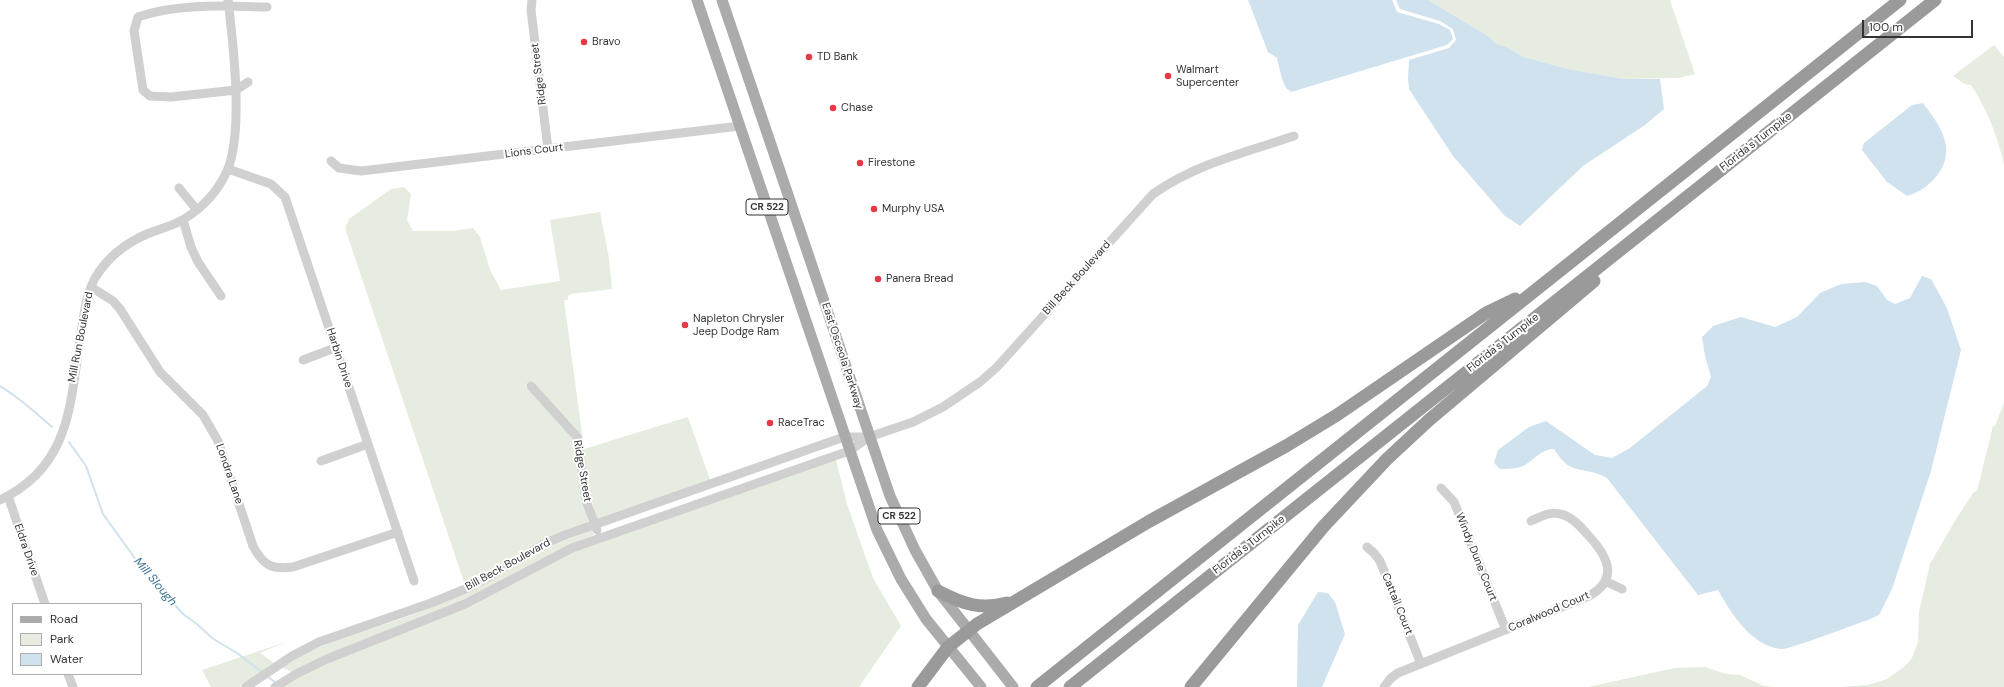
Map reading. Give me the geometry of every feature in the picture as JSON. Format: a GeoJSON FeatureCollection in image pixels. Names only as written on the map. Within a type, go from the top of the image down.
{"type":"FeatureCollection","features":[{"type":"Feature","properties":{"kind":"highway","name":"Florida's Turnpike"},"geometry":{"type":"LineString","coordinates":[[1037,687],[1900,0]]}},
{"type":"Feature","properties":{"kind":"highway","name":"Florida's Turnpike"},"geometry":{"type":"LineString","coordinates":[[1070,687],[1935,0]]}},
{"type":"Feature","properties":{"kind":"highway"},"geometry":{"type":"LineString","coordinates":[[1191,687],[1323,527],[1388,459],[1429,420],[1551,319],[1723,168]]}},
{"type":"Feature","properties":{"kind":"highway"},"geometry":{"type":"LineString","coordinates":[[918,687],[948,647],[969,630],[1148,522],[1286,446],[1336,415],[1486,313],[1538,287]]}},
{"type":"Feature","properties":{"kind":"highway"},"geometry":{"type":"LineString","coordinates":[[938,591],[955,600],[976,606],[994,606],[1019,600]]}},
{"type":"Feature","properties":{"kind":"main road","name":"East Osceola Parkway"},"geometry":{"type":"LineString","coordinates":[[697,0],[870,512],[889,556],[915,603],[948,647],[981,687]]}},
{"type":"Feature","properties":{"kind":"main road","name":"East Osceola Parkway"},"geometry":{"type":"LineString","coordinates":[[722,0],[869,437],[896,510],[915,550],[938,591],[1014,687]]}},
{"type":"Feature","properties":{"kind":"street","name":"Ridge Street"},"geometry":{"type":"LineString","coordinates":[[532,0],[531,10],[548,149]]}},
{"type":"Feature","properties":{"kind":"street"},"geometry":{"type":"LineString","coordinates":[[248,82],[236,90],[171,97],[150,96],[143,90],[134,31],[138,17],[154,12],[228,3],[267,7]]}},
{"type":"Feature","properties":{"kind":"street","name":"Mill Run Boulevard"},"geometry":{"type":"LineString","coordinates":[[4,498],[33,478],[47,463],[59,443],[68,410],[86,302],[91,287],[104,264],[116,253],[146,234],[183,220],[197,210],[220,185],[228,169],[234,135],[236,90],[228,3]]}},
{"type":"Feature","properties":{"kind":"street","name":"Lions Court"},"geometry":{"type":"LineString","coordinates":[[331,161],[339,168],[361,171],[740,126]]}},
{"type":"Feature","properties":{"kind":"street","name":"Bill Beck Boulevard"},"geometry":{"type":"LineString","coordinates":[[275,687],[296,674],[327,659],[465,604],[496,589],[542,562],[599,538],[849,451],[869,437],[905,425],[935,411],[970,389],[992,372],[1149,199],[1172,180],[1193,170],[1294,136]]}},
{"type":"Feature","properties":{"kind":"street","name":"Harbin Drive"},"geometry":{"type":"LineString","coordinates":[[228,169],[271,184],[285,197],[414,581]]}},
{"type":"Feature","properties":{"kind":"street"},"geometry":{"type":"LineString","coordinates":[[179,188],[197,210]]}},
{"type":"Feature","properties":{"kind":"street"},"geometry":{"type":"LineString","coordinates":[[183,220],[191,247],[198,262],[221,296]]}},
{"type":"Feature","properties":{"kind":"street","name":"Londra Lane"},"geometry":{"type":"LineString","coordinates":[[91,287],[117,305],[160,372],[203,415],[211,427],[218,442],[253,546],[260,559],[270,566],[280,568],[293,567],[398,532]]}},
{"type":"Feature","properties":{"kind":"street"},"geometry":{"type":"LineString","coordinates":[[303,360],[336,348]]}},
{"type":"Feature","properties":{"kind":"street","name":"Ridge Street"},"geometry":{"type":"LineString","coordinates":[[531,386],[578,438],[584,488],[599,538]]}},
{"type":"Feature","properties":{"kind":"street","name":"Bill Beck Boulevard"},"geometry":{"type":"LineString","coordinates":[[246,687],[292,656],[319,642],[470,587],[542,545],[844,437],[869,437]]}},
{"type":"Feature","properties":{"kind":"street"},"geometry":{"type":"LineString","coordinates":[[321,461],[368,444]]}},
{"type":"Feature","properties":{"kind":"street","name":"Windy Dune Court"},"geometry":{"type":"LineString","coordinates":[[1441,488],[1454,502],[1506,630]]}},
{"type":"Feature","properties":{"kind":"street","name":"Eldra Drive"},"geometry":{"type":"LineString","coordinates":[[4,498],[45,603]]}},
{"type":"Feature","properties":{"kind":"street"},"geometry":{"type":"LineString","coordinates":[[1531,521],[1556,513],[1564,515],[1572,520],[1603,553],[1607,567],[1605,581],[1622,589]]}},
{"type":"Feature","properties":{"kind":"street","name":"Cattail Court"},"geometry":{"type":"LineString","coordinates":[[1367,547],[1374,553],[1380,562],[1421,664]]}},
{"type":"Feature","properties":{"kind":"street","name":"Coralwood Court"},"geometry":{"type":"LineString","coordinates":[[1384,687],[1394,675],[1588,596],[1600,588],[1605,581]]}},
{"type":"Feature","properties":{"kind":"street"},"geometry":{"type":"LineString","coordinates":[[68,675],[73,687]]}},
{"type":"Feature","properties":{"kind":"green space"},"geometry":{"type":"Polygon","coordinates":[[[1428,0],[1670,0],[1695,74],[1678,78],[1624,79],[1568,69],[1524,57],[1506,47],[1497,44],[1488,36],[1428,0]]]}},
{"type":"Feature","properties":{"kind":"green space"},"geometry":{"type":"Polygon","coordinates":[[[1994,45],[2004,57],[2004,165],[1999,144],[1977,94],[1971,85],[1965,84],[1953,76],[1994,45]]]}},
{"type":"Feature","properties":{"kind":"green space"},"geometry":{"type":"Polygon","coordinates":[[[404,187],[411,194],[407,220],[413,231],[453,231],[473,228],[480,237],[490,270],[501,290],[560,281],[550,220],[600,212],[609,258],[612,289],[571,294],[568,296],[568,300],[564,300],[584,449],[688,417],[710,480],[597,520],[588,487],[581,435],[532,381],[525,386],[574,439],[580,488],[589,523],[465,585],[345,228],[349,219],[391,189],[404,187]]]}},
{"type":"Feature","properties":{"kind":"green space"},"geometry":{"type":"Polygon","coordinates":[[[2004,403],[2004,687],[1841,687],[1868,685],[1887,679],[1904,667],[1912,658],[1918,642],[1919,612],[1930,564],[1956,519],[1974,492],[1977,491],[1993,426],[1995,426],[2004,403]]]}},
{"type":"Feature","properties":{"kind":"green space"},"geometry":{"type":"Polygon","coordinates":[[[836,460],[847,504],[873,578],[901,626],[859,687],[283,687],[300,676],[329,662],[467,607],[574,551],[836,460]]]}},
{"type":"Feature","properties":{"kind":"green space"},"geometry":{"type":"Polygon","coordinates":[[[592,530],[594,535],[545,557],[482,591],[401,628],[292,672],[281,667],[300,656],[337,640],[395,621],[433,606],[551,546],[592,530]]]}},
{"type":"Feature","properties":{"kind":"green space"},"geometry":{"type":"Polygon","coordinates":[[[286,642],[260,653],[274,663],[240,687],[211,687],[202,670],[286,642]]]}},
{"type":"Feature","properties":{"kind":"green space"},"geometry":{"type":"Polygon","coordinates":[[[1705,667],[1726,674],[1740,675],[1764,686],[1774,687],[1588,687],[1675,668],[1705,667]]]}},
{"type":"Feature","properties":{"kind":"water"},"geometry":{"type":"Polygon","coordinates":[[[1248,0],[1392,0],[1397,12],[1439,24],[1450,30],[1453,39],[1447,45],[1291,92],[1286,88],[1282,79],[1277,58],[1268,52],[1248,0]]]}},
{"type":"Feature","properties":{"kind":"water"},"geometry":{"type":"Polygon","coordinates":[[[1396,0],[1428,0],[1488,36],[1497,44],[1506,47],[1524,57],[1568,69],[1624,79],[1660,79],[1664,109],[1645,125],[1583,166],[1520,226],[1505,216],[1453,156],[1409,89],[1409,60],[1449,48],[1456,40],[1453,29],[1440,21],[1400,9],[1396,0]]]}},
{"type":"Feature","properties":{"kind":"water"},"geometry":{"type":"Polygon","coordinates":[[[1923,103],[1942,133],[1946,148],[1946,157],[1943,166],[1931,182],[1916,193],[1907,196],[1887,182],[1862,150],[1864,143],[1912,105],[1923,103]]]}},
{"type":"Feature","properties":{"kind":"water"},"geometry":{"type":"Polygon","coordinates":[[[1922,276],[1931,279],[1947,308],[1961,350],[1931,471],[1892,589],[1879,615],[1868,620],[1787,648],[1781,649],[1770,647],[1760,642],[1743,627],[1718,590],[1698,595],[1607,478],[1602,475],[1568,466],[1554,449],[1545,451],[1527,464],[1517,468],[1500,469],[1494,463],[1498,450],[1529,427],[1546,421],[1595,455],[1612,458],[1630,448],[1707,386],[1711,377],[1705,356],[1702,337],[1713,326],[1741,317],[1775,327],[1797,317],[1820,293],[1841,284],[1865,282],[1877,286],[1887,300],[1895,304],[1910,298],[1922,276]]]}},
{"type":"Feature","properties":{"kind":"water"},"geometry":{"type":"Polygon","coordinates":[[[1318,592],[1328,593],[1335,602],[1345,634],[1322,687],[1297,687],[1298,625],[1318,592]]]}},
{"type":"Feature","properties":{"kind":"waterway","name":"Mill Slough"},"geometry":{"type":"LineString","coordinates":[[0,386],[33,410],[52,427]]}},
{"type":"Feature","properties":{"kind":"waterway","name":"Mill Slough"},"geometry":{"type":"LineString","coordinates":[[69,442],[86,466],[103,514],[139,564],[183,614],[197,624],[212,638],[237,653],[262,672]]}},
{"type":"Feature","properties":{"kind":"waterway","name":"Mill Slough"},"geometry":{"type":"LineString","coordinates":[[267,676],[276,683]]}},
{"type":"Feature","properties":{"kind":"place","name":"Bravo"},"geometry":{"type":"Point","coordinates":[584,42]}},
{"type":"Feature","properties":{"kind":"place","name":"TD Bank"},"geometry":{"type":"Point","coordinates":[809,57]}},
{"type":"Feature","properties":{"kind":"place","name":"Walmart Supercenter"},"geometry":{"type":"Point","coordinates":[1168,76]}},
{"type":"Feature","properties":{"kind":"place","name":"Chase"},"geometry":{"type":"Point","coordinates":[833,108]}},
{"type":"Feature","properties":{"kind":"place","name":"Firestone"},"geometry":{"type":"Point","coordinates":[860,163]}},
{"type":"Feature","properties":{"kind":"place","name":"Murphy USA"},"geometry":{"type":"Point","coordinates":[874,209]}},
{"type":"Feature","properties":{"kind":"place","name":"Panera Bread"},"geometry":{"type":"Point","coordinates":[878,279]}},
{"type":"Feature","properties":{"kind":"place","name":"Napleton Chrysler Jeep Dodge Ram"},"geometry":{"type":"Point","coordinates":[685,325]}},
{"type":"Feature","properties":{"kind":"place","name":"RaceTrac"},"geometry":{"type":"Point","coordinates":[770,423]}}]}
